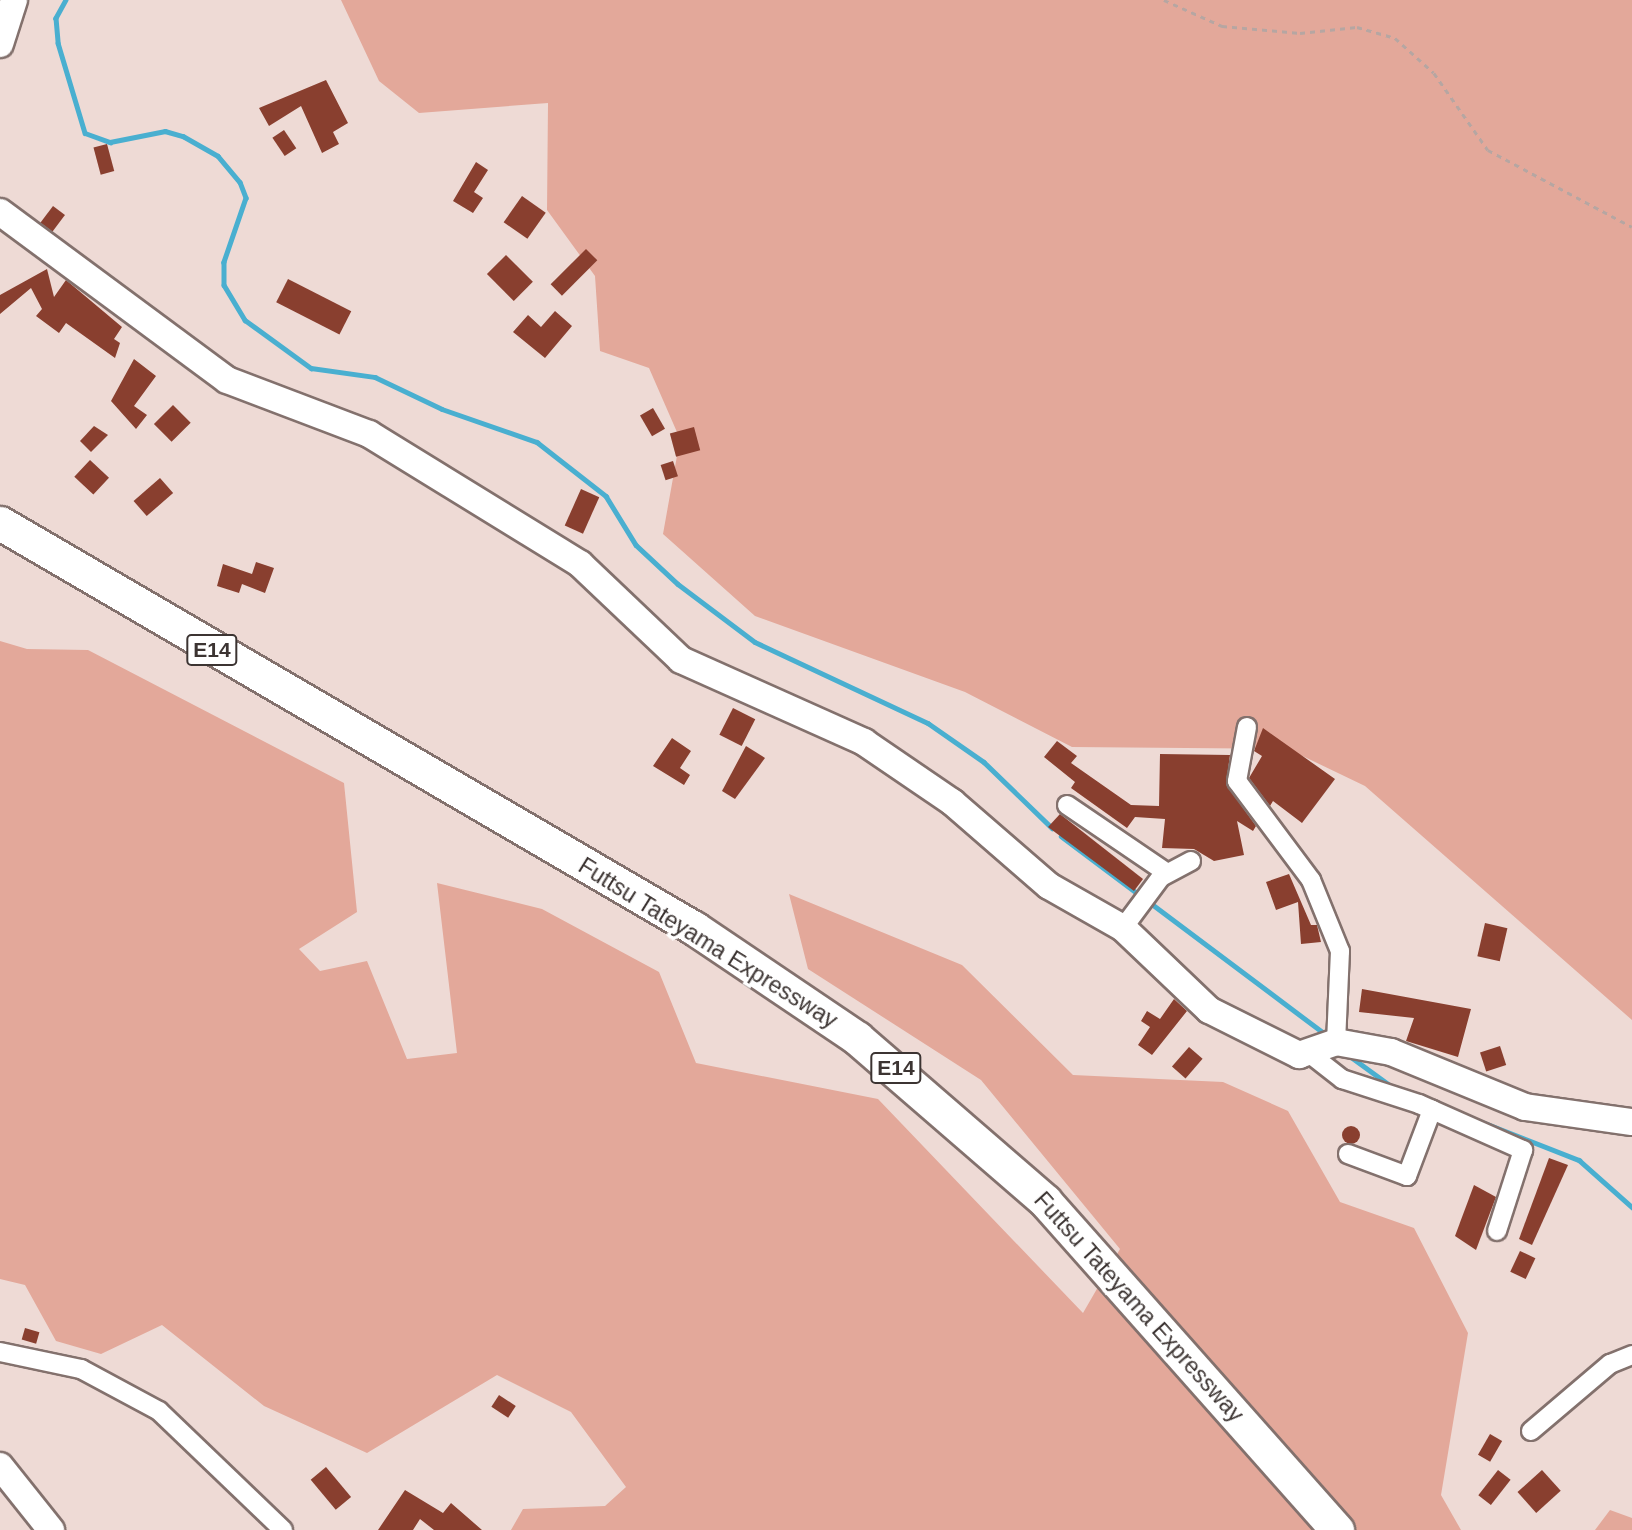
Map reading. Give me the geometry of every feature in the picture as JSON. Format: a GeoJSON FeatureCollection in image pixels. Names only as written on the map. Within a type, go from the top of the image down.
{"type":"FeatureCollection","features":[{"type":"Feature","properties":{"kind":"highway","name":"Futtsu Tateyama Expressway"},"geometry":{"type":"LineString","coordinates":[[6,527],[694,928],[857,1038],[1045,1201],[1337,1530]]}},
{"type":"Feature","properties":{"kind":"street"},"geometry":{"type":"LineString","coordinates":[[0,44],[15,0]]}},
{"type":"Feature","properties":{"kind":"street"},"geometry":{"type":"LineString","coordinates":[[0,212],[227,380],[336,419],[448,481],[580,564],[681,660],[864,742],[952,802],[1049,887],[1123,928],[1156,954],[1193,1000],[1264,1041],[1310,1054],[1342,1079],[1432,1110],[1523,1150],[1497,1231]]}},
{"type":"Feature","properties":{"kind":"street"},"geometry":{"type":"LineString","coordinates":[[1247,727],[1237,781],[1241,792],[1265,814],[1283,850],[1311,880],[1340,951],[1336,1042]]}},
{"type":"Feature","properties":{"kind":"street"},"geometry":{"type":"LineString","coordinates":[[1067,805],[1167,873]]}},
{"type":"Feature","properties":{"kind":"street"},"geometry":{"type":"LineString","coordinates":[[1123,928],[1167,873],[1191,861]]}},
{"type":"Feature","properties":{"kind":"street"},"geometry":{"type":"LineString","coordinates":[[1310,1054],[1336,1042],[1391,1052],[1525,1107],[1632,1122]]}},
{"type":"Feature","properties":{"kind":"street"},"geometry":{"type":"LineString","coordinates":[[1348,1154],[1407,1176],[1432,1110]]}},
{"type":"Feature","properties":{"kind":"street"},"geometry":{"type":"LineString","coordinates":[[0,1352],[81,1368],[159,1411],[283,1530]]}},
{"type":"Feature","properties":{"kind":"street"},"geometry":{"type":"LineString","coordinates":[[1531,1431],[1609,1364],[1632,1355]]}},
{"type":"Feature","properties":{"kind":"street"},"geometry":{"type":"LineString","coordinates":[[0,1466],[51,1530]]}},
{"type":"Feature","properties":{"kind":"path"},"geometry":{"type":"LineString","coordinates":[[1164,0],[1222,26],[1300,33],[1357,27],[1395,38],[1434,73],[1488,150],[1632,227]]}},
{"type":"Feature","properties":{"kind":"shaded area"},"geometry":{"type":"Polygon","coordinates":[[[341,0],[1632,0],[1632,1020],[1365,786],[1288,749],[1072,747],[965,692],[755,616],[663,534],[680,439],[649,368],[600,351],[595,276],[547,210],[548,103],[419,113],[379,81],[341,0]]]}},
{"type":"Feature","properties":{"kind":"shaded area"},"geometry":{"type":"Polygon","coordinates":[[[0,641],[27,649],[88,650],[344,783],[357,912],[299,949],[320,971],[367,961],[407,1059],[457,1053],[437,883],[542,909],[659,972],[696,1063],[878,1099],[1083,1313],[1120,1249],[981,1080],[808,969],[789,894],[962,965],[1073,1075],[1223,1082],[1288,1111],[1340,1202],[1414,1228],[1468,1333],[1441,1495],[1461,1530],[511,1530],[523,1509],[605,1506],[626,1487],[571,1412],[497,1375],[367,1453],[264,1406],[162,1325],[101,1354],[56,1341],[25,1285],[0,1279],[0,641]]]}},
{"type":"Feature","properties":{"kind":"shaded area"},"geometry":{"type":"Polygon","coordinates":[[[1610,1510],[1632,1518],[1632,1530],[1595,1530],[1610,1510]]]}},
{"type":"Feature","properties":{"kind":"building"},"geometry":{"type":"Polygon","coordinates":[[[326,80],[348,123],[333,132],[339,144],[322,153],[301,106],[269,126],[259,108],[326,80]]]}},
{"type":"Feature","properties":{"kind":"building"},"geometry":{"type":"Polygon","coordinates":[[[284,130],[296,148],[285,156],[272,138],[284,130]]]}},
{"type":"Feature","properties":{"kind":"building"},"geometry":{"type":"Polygon","coordinates":[[[107,144],[114,171],[101,175],[93,148],[107,144]]]}},
{"type":"Feature","properties":{"kind":"building"},"geometry":{"type":"Polygon","coordinates":[[[476,162],[488,170],[474,192],[483,198],[473,213],[453,201],[476,162]]]}},
{"type":"Feature","properties":{"kind":"building"},"geometry":{"type":"Polygon","coordinates":[[[522,196],[546,213],[527,239],[504,222],[522,196]]]}},
{"type":"Feature","properties":{"kind":"building"},"geometry":{"type":"Polygon","coordinates":[[[53,206],[65,215],[52,232],[40,223],[53,206]]]}},
{"type":"Feature","properties":{"kind":"building"},"geometry":{"type":"Polygon","coordinates":[[[586,249],[597,260],[562,296],[551,284],[586,249]]]}},
{"type":"Feature","properties":{"kind":"building"},"geometry":{"type":"Polygon","coordinates":[[[506,255],[533,282],[514,301],[487,274],[506,255]]]}},
{"type":"Feature","properties":{"kind":"building"},"geometry":{"type":"Polygon","coordinates":[[[47,269],[54,297],[66,280],[122,327],[114,339],[120,343],[115,358],[66,323],[59,333],[36,316],[42,309],[31,288],[0,314],[0,295],[47,269]]]}},
{"type":"Feature","properties":{"kind":"building"},"geometry":{"type":"Polygon","coordinates":[[[288,279],[351,311],[339,334],[276,302],[288,279]]]}},
{"type":"Feature","properties":{"kind":"building"},"geometry":{"type":"Polygon","coordinates":[[[555,311],[572,326],[545,358],[513,332],[528,315],[541,327],[555,311]]]}},
{"type":"Feature","properties":{"kind":"building"},"geometry":{"type":"Polygon","coordinates":[[[134,359],[156,376],[134,406],[147,415],[136,429],[111,401],[134,359]]]}},
{"type":"Feature","properties":{"kind":"building"},"geometry":{"type":"Polygon","coordinates":[[[173,405],[191,423],[172,442],[154,424],[173,405]]]}},
{"type":"Feature","properties":{"kind":"building"},"geometry":{"type":"Polygon","coordinates":[[[653,408],[665,429],[652,436],[640,416],[653,408]]]}},
{"type":"Feature","properties":{"kind":"building"},"geometry":{"type":"Polygon","coordinates":[[[94,426],[108,435],[91,452],[80,441],[94,426]]]}},
{"type":"Feature","properties":{"kind":"building"},"geometry":{"type":"Polygon","coordinates":[[[694,427],[700,450],[676,457],[670,433],[694,427]]]}},
{"type":"Feature","properties":{"kind":"building"},"geometry":{"type":"Polygon","coordinates":[[[90,460],[109,478],[93,495],[74,477],[90,460]]]}},
{"type":"Feature","properties":{"kind":"building"},"geometry":{"type":"Polygon","coordinates":[[[673,461],[678,476],[666,480],[661,465],[673,461]]]}},
{"type":"Feature","properties":{"kind":"building"},"geometry":{"type":"Polygon","coordinates":[[[160,478],[173,493],[147,516],[134,501],[160,478]]]}},
{"type":"Feature","properties":{"kind":"building"},"geometry":{"type":"Polygon","coordinates":[[[581,489],[599,497],[583,534],[565,526],[581,489]]]}},
{"type":"Feature","properties":{"kind":"building"},"geometry":{"type":"Polygon","coordinates":[[[256,562],[274,568],[265,593],[242,584],[239,593],[217,586],[223,564],[252,574],[256,562]]]}},
{"type":"Feature","properties":{"kind":"building"},"geometry":{"type":"Polygon","coordinates":[[[733,708],[755,719],[742,746],[719,735],[733,708]]]}},
{"type":"Feature","properties":{"kind":"building"},"geometry":{"type":"Polygon","coordinates":[[[1263,728],[1335,779],[1302,823],[1273,801],[1270,806],[1249,778],[1262,756],[1254,751],[1263,728]]]}},
{"type":"Feature","properties":{"kind":"building"},"geometry":{"type":"Polygon","coordinates":[[[672,738],[691,751],[680,768],[690,775],[684,785],[653,766],[672,738]]]}},
{"type":"Feature","properties":{"kind":"building"},"geometry":{"type":"Polygon","coordinates":[[[1057,741],[1077,756],[1071,763],[1131,805],[1159,806],[1160,754],[1230,755],[1226,784],[1256,826],[1253,831],[1237,821],[1244,855],[1214,861],[1194,849],[1162,848],[1165,819],[1135,817],[1127,828],[1071,788],[1075,782],[1044,757],[1057,741]]]}},
{"type":"Feature","properties":{"kind":"building"},"geometry":{"type":"Polygon","coordinates":[[[746,746],[765,758],[735,799],[722,791],[746,746]]]}},
{"type":"Feature","properties":{"kind":"building"},"geometry":{"type":"Polygon","coordinates":[[[1060,814],[1143,879],[1134,891],[1048,827],[1060,814]]]}},
{"type":"Feature","properties":{"kind":"building"},"geometry":{"type":"Polygon","coordinates":[[[1289,874],[1311,925],[1317,925],[1321,942],[1301,944],[1298,902],[1276,910],[1266,882],[1289,874]]]}},
{"type":"Feature","properties":{"kind":"building"},"geometry":{"type":"Polygon","coordinates":[[[1485,923],[1507,928],[1500,961],[1477,956],[1485,923]]]}},
{"type":"Feature","properties":{"kind":"building"},"geometry":{"type":"Polygon","coordinates":[[[1362,989],[1471,1009],[1458,1057],[1406,1041],[1414,1018],[1359,1012],[1362,989]]]}},
{"type":"Feature","properties":{"kind":"building"},"geometry":{"type":"Polygon","coordinates":[[[1174,999],[1187,1011],[1152,1055],[1138,1045],[1150,1027],[1141,1021],[1147,1011],[1160,1019],[1174,999]]]}},
{"type":"Feature","properties":{"kind":"building"},"geometry":{"type":"Polygon","coordinates":[[[1500,1046],[1506,1065],[1486,1072],[1480,1052],[1500,1046]]]}},
{"type":"Feature","properties":{"kind":"building"},"geometry":{"type":"Polygon","coordinates":[[[1189,1047],[1203,1059],[1186,1078],[1172,1067],[1189,1047]]]}},
{"type":"Feature","properties":{"kind":"building"},"geometry":{"type":"Polygon","coordinates":[[[1351,1126],[1357,1129],[1360,1135],[1357,1141],[1351,1144],[1345,1141],[1342,1135],[1345,1129],[1351,1126]]]}},
{"type":"Feature","properties":{"kind":"building"},"geometry":{"type":"Polygon","coordinates":[[[1549,1158],[1568,1165],[1532,1245],[1519,1239],[1549,1158]]]}},
{"type":"Feature","properties":{"kind":"building"},"geometry":{"type":"Polygon","coordinates":[[[1474,1185],[1496,1197],[1476,1250],[1455,1236],[1474,1185]]]}},
{"type":"Feature","properties":{"kind":"building"},"geometry":{"type":"Polygon","coordinates":[[[1520,1251],[1535,1258],[1526,1279],[1510,1272],[1520,1251]]]}},
{"type":"Feature","properties":{"kind":"building"},"geometry":{"type":"Polygon","coordinates":[[[25,1328],[39,1332],[36,1344],[22,1340],[25,1328]]]}},
{"type":"Feature","properties":{"kind":"building"},"geometry":{"type":"Polygon","coordinates":[[[499,1395],[516,1406],[508,1418],[491,1407],[499,1395]]]}},
{"type":"Feature","properties":{"kind":"building"},"geometry":{"type":"Polygon","coordinates":[[[1490,1434],[1502,1441],[1490,1462],[1478,1455],[1490,1434]]]}},
{"type":"Feature","properties":{"kind":"building"},"geometry":{"type":"Polygon","coordinates":[[[326,1467],[351,1497],[336,1510],[311,1480],[326,1467]]]}},
{"type":"Feature","properties":{"kind":"building"},"geometry":{"type":"Polygon","coordinates":[[[1498,1470],[1511,1480],[1491,1505],[1478,1495],[1498,1470]]]}},
{"type":"Feature","properties":{"kind":"building"},"geometry":{"type":"Polygon","coordinates":[[[1542,1470],[1561,1491],[1536,1513],[1517,1492],[1542,1470]]]}},
{"type":"Feature","properties":{"kind":"building"},"geometry":{"type":"Polygon","coordinates":[[[405,1490],[443,1513],[451,1503],[482,1530],[434,1530],[420,1519],[413,1530],[378,1530],[405,1490]]]}},
{"type":"Feature","properties":{"kind":"waterway"},"geometry":{"type":"LineString","coordinates":[[66,0],[56,18],[58,43],[85,133],[110,142],[165,131],[183,136],[218,156],[240,182],[246,198],[224,262],[224,285],[245,320],[311,368],[375,377],[442,409],[537,442],[606,496],[636,545],[678,584],[755,642],[928,723],[984,762],[1052,828]]}},
{"type":"Feature","properties":{"kind":"waterway"},"geometry":{"type":"LineString","coordinates":[[1061,836],[1141,896]]}},
{"type":"Feature","properties":{"kind":"waterway"},"geometry":{"type":"LineString","coordinates":[[1148,901],[1328,1036]]}},
{"type":"Feature","properties":{"kind":"waterway"},"geometry":{"type":"LineString","coordinates":[[1347,1054],[1391,1086]]}},
{"type":"Feature","properties":{"kind":"waterway"},"geometry":{"type":"LineString","coordinates":[[1477,1120],[1579,1160],[1632,1207]]}}]}
